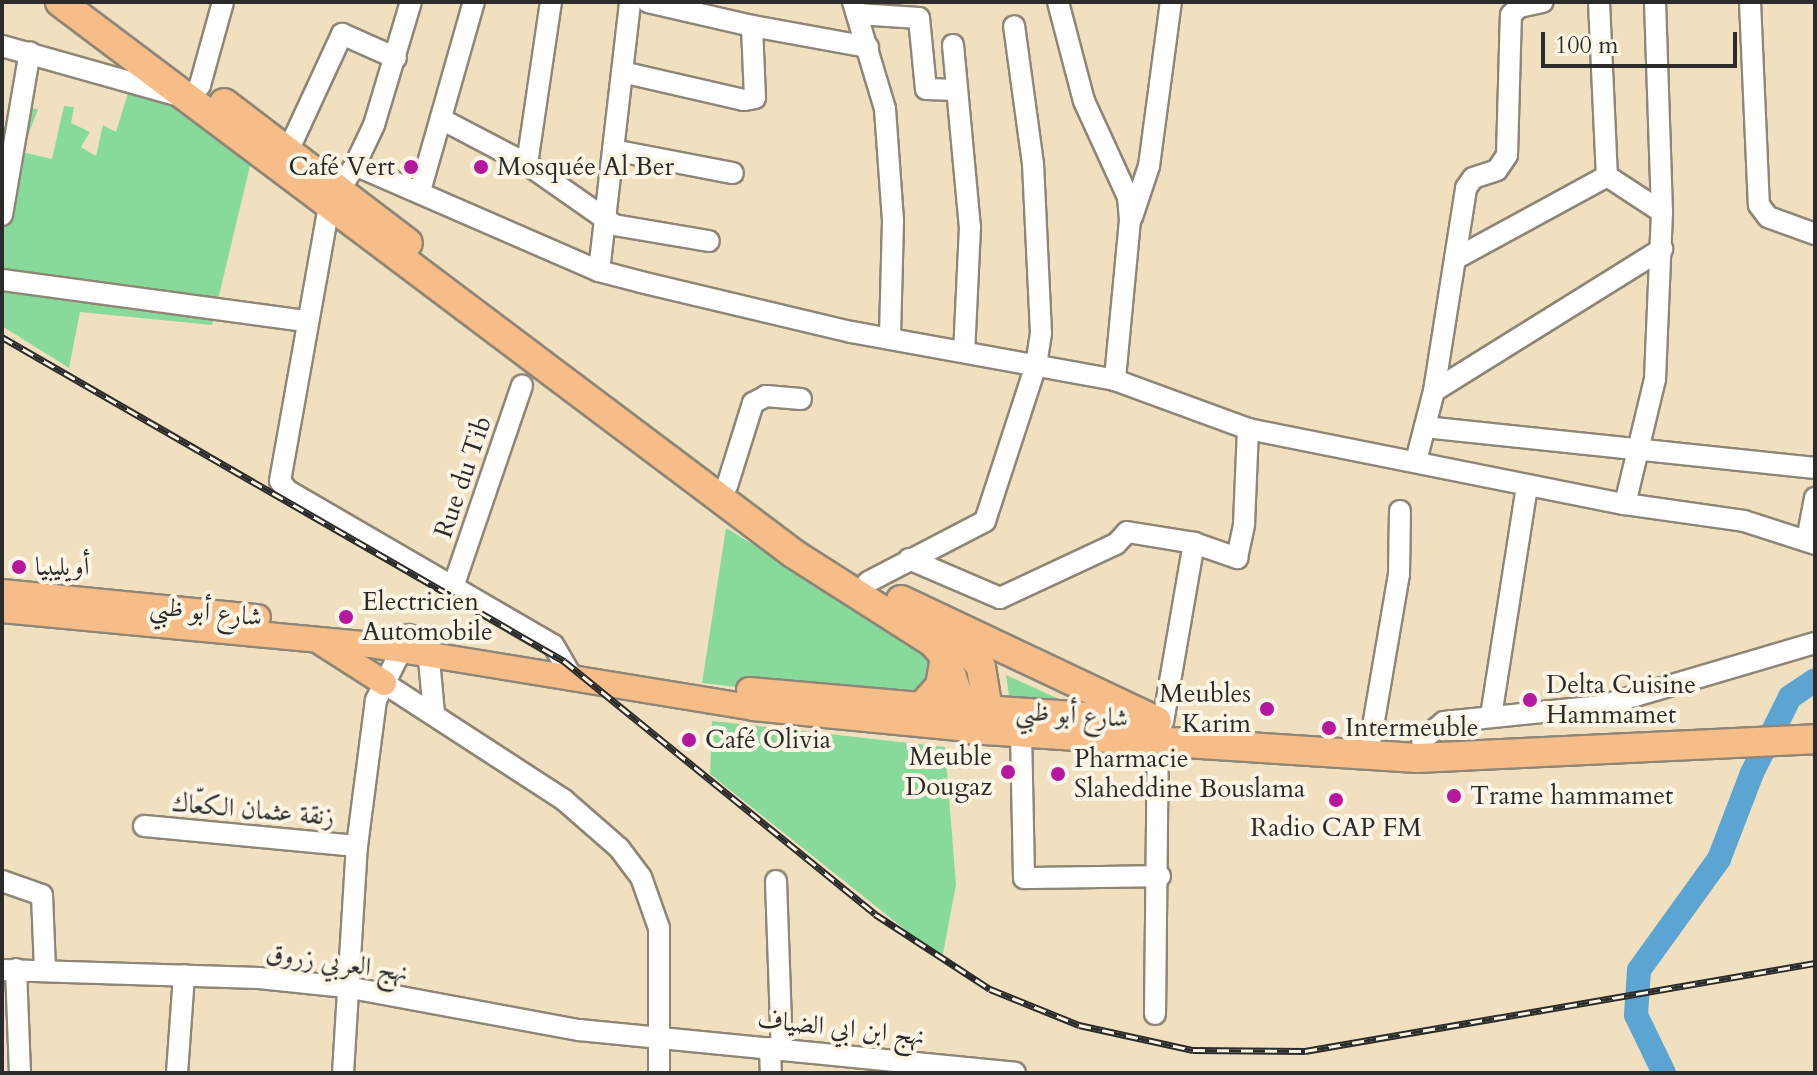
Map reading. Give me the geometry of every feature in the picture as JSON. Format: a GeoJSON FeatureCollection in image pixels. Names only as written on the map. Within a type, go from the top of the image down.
{"type":"FeatureCollection","features":[{"type":"Feature","properties":{"kind":"highway"},"geometry":{"type":"LineString","coordinates":[[60,2],[288,151],[334,198],[727,486],[868,582],[945,624],[1159,728]]}},
{"type":"Feature","properties":{"kind":"highway"},"geometry":{"type":"LineString","coordinates":[[89,2],[195,92],[782,546],[916,630],[945,656],[979,720]]}},
{"type":"Feature","properties":{"kind":"highway"},"geometry":{"type":"LineString","coordinates":[[945,624],[981,667],[979,720]]}},
{"type":"Feature","properties":{"kind":"highway"},"geometry":{"type":"LineString","coordinates":[[922,706],[940,686],[945,656]]}},
{"type":"Feature","properties":{"kind":"highway","name":"شارع أبو ظبي"},"geometry":{"type":"LineString","coordinates":[[979,720],[1422,740],[1728,736]]}},
{"type":"Feature","properties":{"kind":"highway","name":"شارع أبو ظبي"},"geometry":{"type":"LineString","coordinates":[[979,720],[1021,733],[1159,728],[1417,758],[1728,736]]}},
{"type":"Feature","properties":{"kind":"highway"},"geometry":{"type":"LineString","coordinates":[[1728,736],[1793,731],[1815,739]]}},
{"type":"Feature","properties":{"kind":"main road","name":"شارع أبو ظبي"},"geometry":{"type":"LineString","coordinates":[[2,592],[32,604],[315,638],[416,644]]}},
{"type":"Feature","properties":{"kind":"main road","name":"شارع أبو ظبي"},"geometry":{"type":"LineString","coordinates":[[2,610],[32,604],[416,644],[569,670],[753,708],[979,720]]}},
{"type":"Feature","properties":{"kind":"main road"},"geometry":{"type":"LineString","coordinates":[[315,638],[384,683]]}},
{"type":"Feature","properties":{"kind":"main road","name":"شارع أبو ظبي"},"geometry":{"type":"LineString","coordinates":[[569,670],[922,706],[979,720]]}},
{"type":"Feature","properties":{"kind":"street"},"geometry":{"type":"LineString","coordinates":[[2,46],[195,92],[223,2]]}},
{"type":"Feature","properties":{"kind":"street"},"geometry":{"type":"LineString","coordinates":[[411,2],[396,58],[355,165],[334,198],[306,321],[281,454],[283,486],[553,645],[569,670]]}},
{"type":"Feature","properties":{"kind":"street"},"geometry":{"type":"LineString","coordinates":[[420,191],[443,120],[474,2]]}},
{"type":"Feature","properties":{"kind":"street"},"geometry":{"type":"LineString","coordinates":[[527,164],[551,2]]}},
{"type":"Feature","properties":{"kind":"street"},"geometry":{"type":"LineString","coordinates":[[599,271],[630,2]]}},
{"type":"Feature","properties":{"kind":"street"},"geometry":{"type":"LineString","coordinates":[[648,2],[752,26],[868,47]]}},
{"type":"Feature","properties":{"kind":"street"},"geometry":{"type":"LineString","coordinates":[[1058,2],[1084,101],[1122,179],[1130,220]]}},
{"type":"Feature","properties":{"kind":"street"},"geometry":{"type":"LineString","coordinates":[[1115,380],[1130,220],[1149,166],[1171,2]]}},
{"type":"Feature","properties":{"kind":"street"},"geometry":{"type":"LineString","coordinates":[[1416,461],[1434,391],[1469,183],[1497,170],[1507,155],[1511,15],[1519,7],[1542,2]]}},
{"type":"Feature","properties":{"kind":"street"},"geometry":{"type":"LineString","coordinates":[[1599,2],[1607,176]]}},
{"type":"Feature","properties":{"kind":"street"},"geometry":{"type":"LineString","coordinates":[[1625,504],[1655,379],[1662,212],[1655,2]]}},
{"type":"Feature","properties":{"kind":"street"},"geometry":{"type":"LineString","coordinates":[[1750,2],[1759,205],[1768,217],[1815,234]]}},
{"type":"Feature","properties":{"kind":"street"},"geometry":{"type":"LineString","coordinates":[[890,339],[890,175],[885,109],[855,8],[919,18],[926,89],[957,90]]}},
{"type":"Feature","properties":{"kind":"street"},"geometry":{"type":"LineString","coordinates":[[622,72],[753,101],[752,26]]}},
{"type":"Feature","properties":{"kind":"street"},"geometry":{"type":"LineString","coordinates":[[868,582],[985,521],[1036,365],[1041,333],[1033,164],[1014,26]]}},
{"type":"Feature","properties":{"kind":"street"},"geometry":{"type":"LineString","coordinates":[[288,151],[342,34],[396,58]]}},
{"type":"Feature","properties":{"kind":"street"},"geometry":{"type":"LineString","coordinates":[[953,45],[970,227],[964,352]]}},
{"type":"Feature","properties":{"kind":"street"},"geometry":{"type":"LineString","coordinates":[[2,215],[30,52]]}},
{"type":"Feature","properties":{"kind":"street"},"geometry":{"type":"LineString","coordinates":[[443,120],[527,164],[618,227],[709,241]]}},
{"type":"Feature","properties":{"kind":"street"},"geometry":{"type":"LineString","coordinates":[[613,150],[733,173]]}},
{"type":"Feature","properties":{"kind":"street"},"geometry":{"type":"LineString","coordinates":[[355,165],[599,271],[890,339],[1115,380],[1248,429],[1527,486],[1625,504],[1705,513],[1811,542],[1815,498]]}},
{"type":"Feature","properties":{"kind":"street"},"geometry":{"type":"LineString","coordinates":[[1455,259],[1607,176]]}},
{"type":"Feature","properties":{"kind":"street"},"geometry":{"type":"LineString","coordinates":[[1607,176],[1662,212]]}},
{"type":"Feature","properties":{"kind":"street"},"geometry":{"type":"LineString","coordinates":[[1434,391],[1662,249]]}},
{"type":"Feature","properties":{"kind":"street"},"geometry":{"type":"LineString","coordinates":[[2,280],[306,321]]}},
{"type":"Feature","properties":{"kind":"street","name":"Rue du Tib"},"geometry":{"type":"LineString","coordinates":[[453,587],[522,385]]}},
{"type":"Feature","properties":{"kind":"street"},"geometry":{"type":"LineString","coordinates":[[727,486],[753,403],[766,396],[801,399]]}},
{"type":"Feature","properties":{"kind":"street"},"geometry":{"type":"LineString","coordinates":[[1425,427],[1637,452],[1815,468]]}},
{"type":"Feature","properties":{"kind":"street"},"geometry":{"type":"LineString","coordinates":[[909,559],[1000,598],[1116,544],[1127,532],[1194,543],[1236,558],[1240,554],[1248,429]]}},
{"type":"Feature","properties":{"kind":"street"},"geometry":{"type":"LineString","coordinates":[[1491,716],[1527,486]]}},
{"type":"Feature","properties":{"kind":"street"},"geometry":{"type":"LineString","coordinates":[[1371,738],[1399,574],[1400,511]]}},
{"type":"Feature","properties":{"kind":"street"},"geometry":{"type":"LineString","coordinates":[[1155,1014],[1160,876],[1159,728],[1194,543]]}},
{"type":"Feature","properties":{"kind":"street"},"geometry":{"type":"LineString","coordinates":[[1422,740],[1444,722],[1601,706],[1815,643]]}},
{"type":"Feature","properties":{"kind":"street"},"geometry":{"type":"LineString","coordinates":[[343,1073],[357,846],[376,700],[384,683],[416,644]]}},
{"type":"Feature","properties":{"kind":"street"},"geometry":{"type":"LineString","coordinates":[[416,644],[434,713]]}},
{"type":"Feature","properties":{"kind":"street"},"geometry":{"type":"LineString","coordinates":[[384,683],[434,713],[591,820],[641,877],[659,928],[659,1073]]}},
{"type":"Feature","properties":{"kind":"street"},"geometry":{"type":"LineString","coordinates":[[1021,733],[1024,878],[1160,876]]}},
{"type":"Feature","properties":{"kind":"street","name":"زنقة عثمان الكعّاك"},"geometry":{"type":"LineString","coordinates":[[144,826],[357,846]]}},
{"type":"Feature","properties":{"kind":"street"},"geometry":{"type":"LineString","coordinates":[[2,881],[42,895],[45,970]]}},
{"type":"Feature","properties":{"kind":"street"},"geometry":{"type":"LineString","coordinates":[[771,1073],[776,1048],[776,881]]}},
{"type":"Feature","properties":{"kind":"street"},"geometry":{"type":"LineString","coordinates":[[9,970],[20,1073]]}},
{"type":"Feature","properties":{"kind":"street","name":"نهج العربي زروق"},"geometry":{"type":"LineString","coordinates":[[9,970],[184,975],[346,987],[530,1024],[661,1036]]}},
{"type":"Feature","properties":{"kind":"street"},"geometry":{"type":"LineString","coordinates":[[177,1073],[184,975]]}},
{"type":"Feature","properties":{"kind":"street","name":"نهج ابن ابي الضياف"},"geometry":{"type":"LineString","coordinates":[[661,1036],[933,1068],[1015,1073]]}},
{"type":"Feature","properties":{"kind":"green space"},"geometry":{"type":"Polygon","coordinates":[[[128,93],[172,105],[253,153],[212,325],[80,312],[69,368],[2,326],[2,125],[9,127],[13,107],[38,109],[22,152],[52,159],[64,106],[74,107],[71,123],[90,132],[81,147],[96,156],[103,125],[116,132],[128,93]]]}},
{"type":"Feature","properties":{"kind":"green space"},"geometry":{"type":"Polygon","coordinates":[[[726,528],[951,664],[936,696],[798,694],[702,683],[726,528]]]}},
{"type":"Feature","properties":{"kind":"green space"},"geometry":{"type":"Polygon","coordinates":[[[1006,675],[1094,715],[1011,709],[1006,675]]]}},
{"type":"Feature","properties":{"kind":"green space"},"geometry":{"type":"Polygon","coordinates":[[[712,721],[945,747],[956,885],[942,959],[710,774],[712,721]]]}},
{"type":"Feature","properties":{"kind":"waterway"},"geometry":{"type":"LineString","coordinates":[[1664,1073],[1636,1015],[1639,970],[1719,859],[1752,773],[1790,697],[1815,680]]}},
{"type":"Feature","properties":{"kind":"railway"},"geometry":{"type":"LineString","coordinates":[[2,337],[564,661],[875,914],[990,989],[1079,1025],[1193,1050],[1305,1051],[1815,963]]}},
{"type":"Feature","properties":{"kind":"place","name":"Café Vert"},"geometry":{"type":"Point","coordinates":[411,167]}},
{"type":"Feature","properties":{"kind":"place","name":"Mosquée Al Ber"},"geometry":{"type":"Point","coordinates":[481,167]}},
{"type":"Feature","properties":{"kind":"place","name":"أويليبيا"},"geometry":{"type":"Point","coordinates":[19,567]}},
{"type":"Feature","properties":{"kind":"place","name":"Electricien Automobile"},"geometry":{"type":"Point","coordinates":[346,617]}},
{"type":"Feature","properties":{"kind":"place","name":"Delta Cuisine Hammamet"},"geometry":{"type":"Point","coordinates":[1530,700]}},
{"type":"Feature","properties":{"kind":"place","name":"Meubles Karim"},"geometry":{"type":"Point","coordinates":[1267,709]}},
{"type":"Feature","properties":{"kind":"place","name":"Intermeuble"},"geometry":{"type":"Point","coordinates":[1329,728]}},
{"type":"Feature","properties":{"kind":"place","name":"Café Olivia"},"geometry":{"type":"Point","coordinates":[689,740]}},
{"type":"Feature","properties":{"kind":"place","name":"Meuble Dougaz"},"geometry":{"type":"Point","coordinates":[1008,772]}},
{"type":"Feature","properties":{"kind":"place","name":"Pharmacie Slaheddine Bouslama"},"geometry":{"type":"Point","coordinates":[1058,774]}},
{"type":"Feature","properties":{"kind":"place","name":"Trame hammamet"},"geometry":{"type":"Point","coordinates":[1454,796]}},
{"type":"Feature","properties":{"kind":"place","name":"Radio CAP FM"},"geometry":{"type":"Point","coordinates":[1336,800]}}]}
